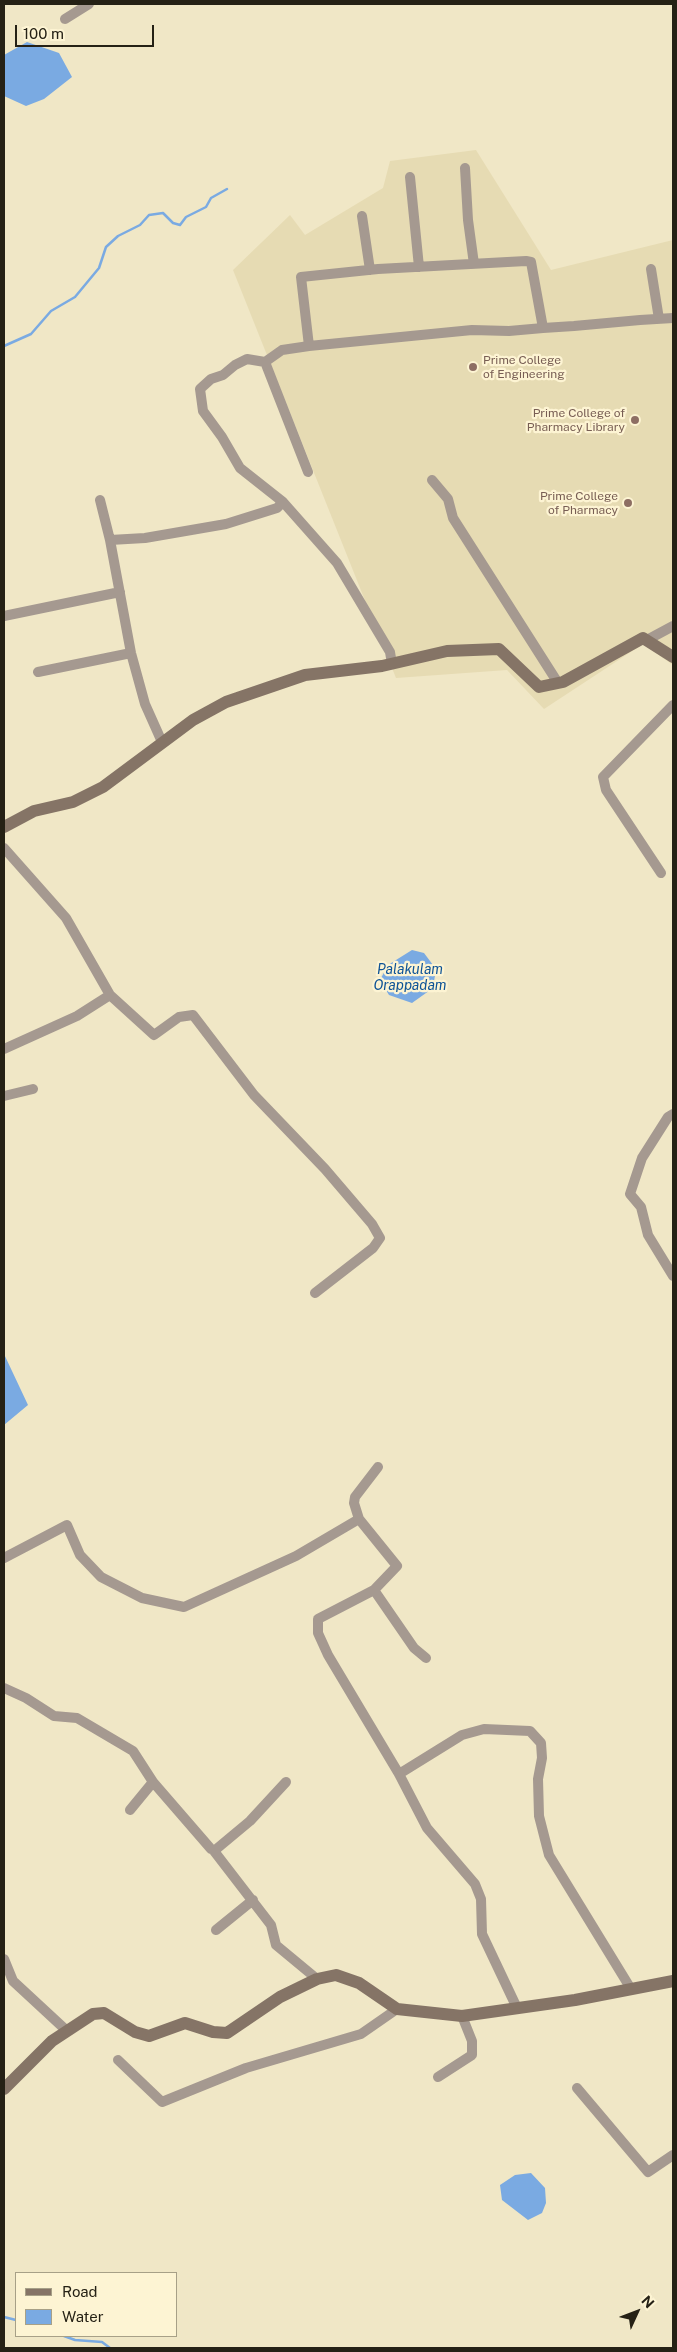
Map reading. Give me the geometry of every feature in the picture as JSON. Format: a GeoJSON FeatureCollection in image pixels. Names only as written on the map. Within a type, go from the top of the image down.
{"type":"FeatureCollection","features":[{"type":"Feature","properties":{"kind":"street"},"geometry":{"type":"LineString","coordinates":[[65,19],[89,4]]}},
{"type":"Feature","properties":{"kind":"street"},"geometry":{"type":"LineString","coordinates":[[465,168],[468,220],[474,264]]}},
{"type":"Feature","properties":{"kind":"street"},"geometry":{"type":"LineString","coordinates":[[410,177],[419,268]]}},
{"type":"Feature","properties":{"kind":"street"},"geometry":{"type":"LineString","coordinates":[[362,216],[370,270]]}},
{"type":"Feature","properties":{"kind":"street"},"geometry":{"type":"LineString","coordinates":[[309,346],[301,276],[370,270],[531,262],[543,328]]}},
{"type":"Feature","properties":{"kind":"street"},"geometry":{"type":"LineString","coordinates":[[651,269],[660,318]]}},
{"type":"Feature","properties":{"kind":"street"},"geometry":{"type":"LineString","coordinates":[[392,664],[390,652],[337,563],[284,502],[240,468],[222,437],[203,411],[200,389],[211,379],[223,375],[235,365],[247,359],[265,362],[282,350],[472,330],[508,331],[673,318]]}},
{"type":"Feature","properties":{"kind":"street"},"geometry":{"type":"LineString","coordinates":[[265,362],[308,472]]}},
{"type":"Feature","properties":{"kind":"street"},"geometry":{"type":"LineString","coordinates":[[432,480],[448,499],[453,518],[558,683]]}},
{"type":"Feature","properties":{"kind":"street"},"geometry":{"type":"LineString","coordinates":[[100,500],[110,540],[131,653],[145,704],[162,742]]}},
{"type":"Feature","properties":{"kind":"street"},"geometry":{"type":"LineString","coordinates":[[110,540],[145,538],[226,524],[277,508],[284,502]]}},
{"type":"Feature","properties":{"kind":"street"},"geometry":{"type":"LineString","coordinates":[[4,616],[120,592]]}},
{"type":"Feature","properties":{"kind":"street"},"geometry":{"type":"LineString","coordinates":[[647,640],[673,626]]}},
{"type":"Feature","properties":{"kind":"street"},"geometry":{"type":"LineString","coordinates":[[4,827],[34,810],[73,802],[103,787],[192,720],[226,702],[305,675],[392,664],[447,651],[499,649],[539,688],[558,683],[605,660],[643,638],[673,657]]}},
{"type":"Feature","properties":{"kind":"street"},"geometry":{"type":"LineString","coordinates":[[38,672],[131,653]]}},
{"type":"Feature","properties":{"kind":"street"},"geometry":{"type":"LineString","coordinates":[[661,873],[606,790],[603,777],[673,705]]}},
{"type":"Feature","properties":{"kind":"street"},"geometry":{"type":"LineString","coordinates":[[4,848],[66,918],[110,995],[154,1035],[179,1018],[193,1014],[254,1095],[325,1169],[372,1224],[380,1238],[373,1248],[315,1294]]}},
{"type":"Feature","properties":{"kind":"street"},"geometry":{"type":"LineString","coordinates":[[4,1049],[78,1016],[110,995]]}},
{"type":"Feature","properties":{"kind":"street"},"geometry":{"type":"LineString","coordinates":[[4,1096],[33,1089]]}},
{"type":"Feature","properties":{"kind":"street"},"geometry":{"type":"LineString","coordinates":[[673,1114],[668,1117],[642,1158],[630,1194],[641,1208],[648,1235],[673,1276]]}},
{"type":"Feature","properties":{"kind":"street"},"geometry":{"type":"LineString","coordinates":[[378,1467],[355,1497],[359,1519],[397,1566],[374,1590],[318,1619],[318,1633],[328,1655],[399,1774],[427,1828],[475,1884],[481,1899],[482,1934],[517,2008]]}},
{"type":"Feature","properties":{"kind":"street"},"geometry":{"type":"LineString","coordinates":[[4,1558],[67,1525],[80,1555],[101,1577],[142,1598],[184,1607],[296,1556],[359,1519]]}},
{"type":"Feature","properties":{"kind":"street"},"geometry":{"type":"LineString","coordinates":[[374,1590],[414,1648],[426,1658]]}},
{"type":"Feature","properties":{"kind":"street"},"geometry":{"type":"LineString","coordinates":[[4,1688],[26,1698],[54,1716],[77,1718],[133,1751],[153,1782],[211,1849]]}},
{"type":"Feature","properties":{"kind":"street"},"geometry":{"type":"LineString","coordinates":[[399,1774],[462,1735],[484,1729],[530,1731],[541,1743],[542,1758],[538,1779],[539,1816],[550,1855],[631,1989]]}},
{"type":"Feature","properties":{"kind":"street"},"geometry":{"type":"LineString","coordinates":[[130,1810],[153,1782]]}},
{"type":"Feature","properties":{"kind":"street"},"geometry":{"type":"LineString","coordinates":[[286,1782],[250,1821],[214,1851],[271,1925],[276,1945],[317,1979]]}},
{"type":"Feature","properties":{"kind":"street"},"geometry":{"type":"LineString","coordinates":[[216,1930],[253,1900]]}},
{"type":"Feature","properties":{"kind":"street"},"geometry":{"type":"LineString","coordinates":[[4,1959],[13,1981],[67,2031]]}},
{"type":"Feature","properties":{"kind":"street"},"geometry":{"type":"LineString","coordinates":[[4,2088],[52,2041],[93,2014],[104,2013],[135,2032],[149,2036],[185,2023],[213,2032],[227,2033],[280,1997],[317,1979],[336,1975],[359,1983],[397,2009],[462,2016],[673,1981]]}},
{"type":"Feature","properties":{"kind":"street"},"geometry":{"type":"LineString","coordinates":[[118,2060],[162,2102],[246,2068],[361,2034],[397,2009]]}},
{"type":"Feature","properties":{"kind":"street"},"geometry":{"type":"LineString","coordinates":[[438,2077],[472,2055],[472,2041],[462,2016]]}},
{"type":"Feature","properties":{"kind":"street"},"geometry":{"type":"LineString","coordinates":[[576,2088],[648,2172],[673,2155]]}},
{"type":"Feature","properties":{"kind":"shaded area","name":"Prime College of Engineering"},"geometry":{"type":"Polygon","coordinates":[[[476,150],[551,270],[673,240],[673,665],[643,644],[544,709],[507,670],[396,678],[233,270],[290,215],[305,235],[383,188],[390,161],[476,150]]]}},
{"type":"Feature","properties":{"kind":"water"},"geometry":{"type":"Polygon","coordinates":[[[27,42],[59,53],[72,77],[44,99],[26,106],[4,96],[4,55],[27,42]]]}},
{"type":"Feature","properties":{"kind":"water","name":"Palakulam Orappadam"},"geometry":{"type":"Polygon","coordinates":[[[412,950],[424,953],[436,969],[433,988],[412,1003],[389,995],[380,980],[388,965],[412,950]]]}},
{"type":"Feature","properties":{"kind":"water"},"geometry":{"type":"Polygon","coordinates":[[[4,1354],[28,1405],[4,1425],[4,1354]]]}},
{"type":"Feature","properties":{"kind":"water"},"geometry":{"type":"Polygon","coordinates":[[[531,2173],[545,2188],[546,2203],[542,2213],[528,2220],[502,2200],[500,2185],[515,2175],[531,2173]]]}},
{"type":"Feature","properties":{"kind":"waterway"},"geometry":{"type":"LineString","coordinates":[[4,346],[31,334],[51,311],[75,297],[99,268],[106,247],[118,236],[140,225],[149,215],[163,213],[173,223],[180,225],[186,217],[206,207],[211,198],[227,189]]}},
{"type":"Feature","properties":{"kind":"waterway"},"geometry":{"type":"LineString","coordinates":[[4,2317],[15,2320]]}},
{"type":"Feature","properties":{"kind":"waterway"},"geometry":{"type":"LineString","coordinates":[[67,2337],[75,2340],[102,2342],[110,2348]]}},
{"type":"Feature","properties":{"kind":"place","name":"Prime College of Engineering"},"geometry":{"type":"Point","coordinates":[473,367]}},
{"type":"Feature","properties":{"kind":"place","name":"Prime College of Pharmacy Library"},"geometry":{"type":"Point","coordinates":[635,420]}},
{"type":"Feature","properties":{"kind":"place","name":"Prime College of Pharmacy"},"geometry":{"type":"Point","coordinates":[628,503]}}]}
